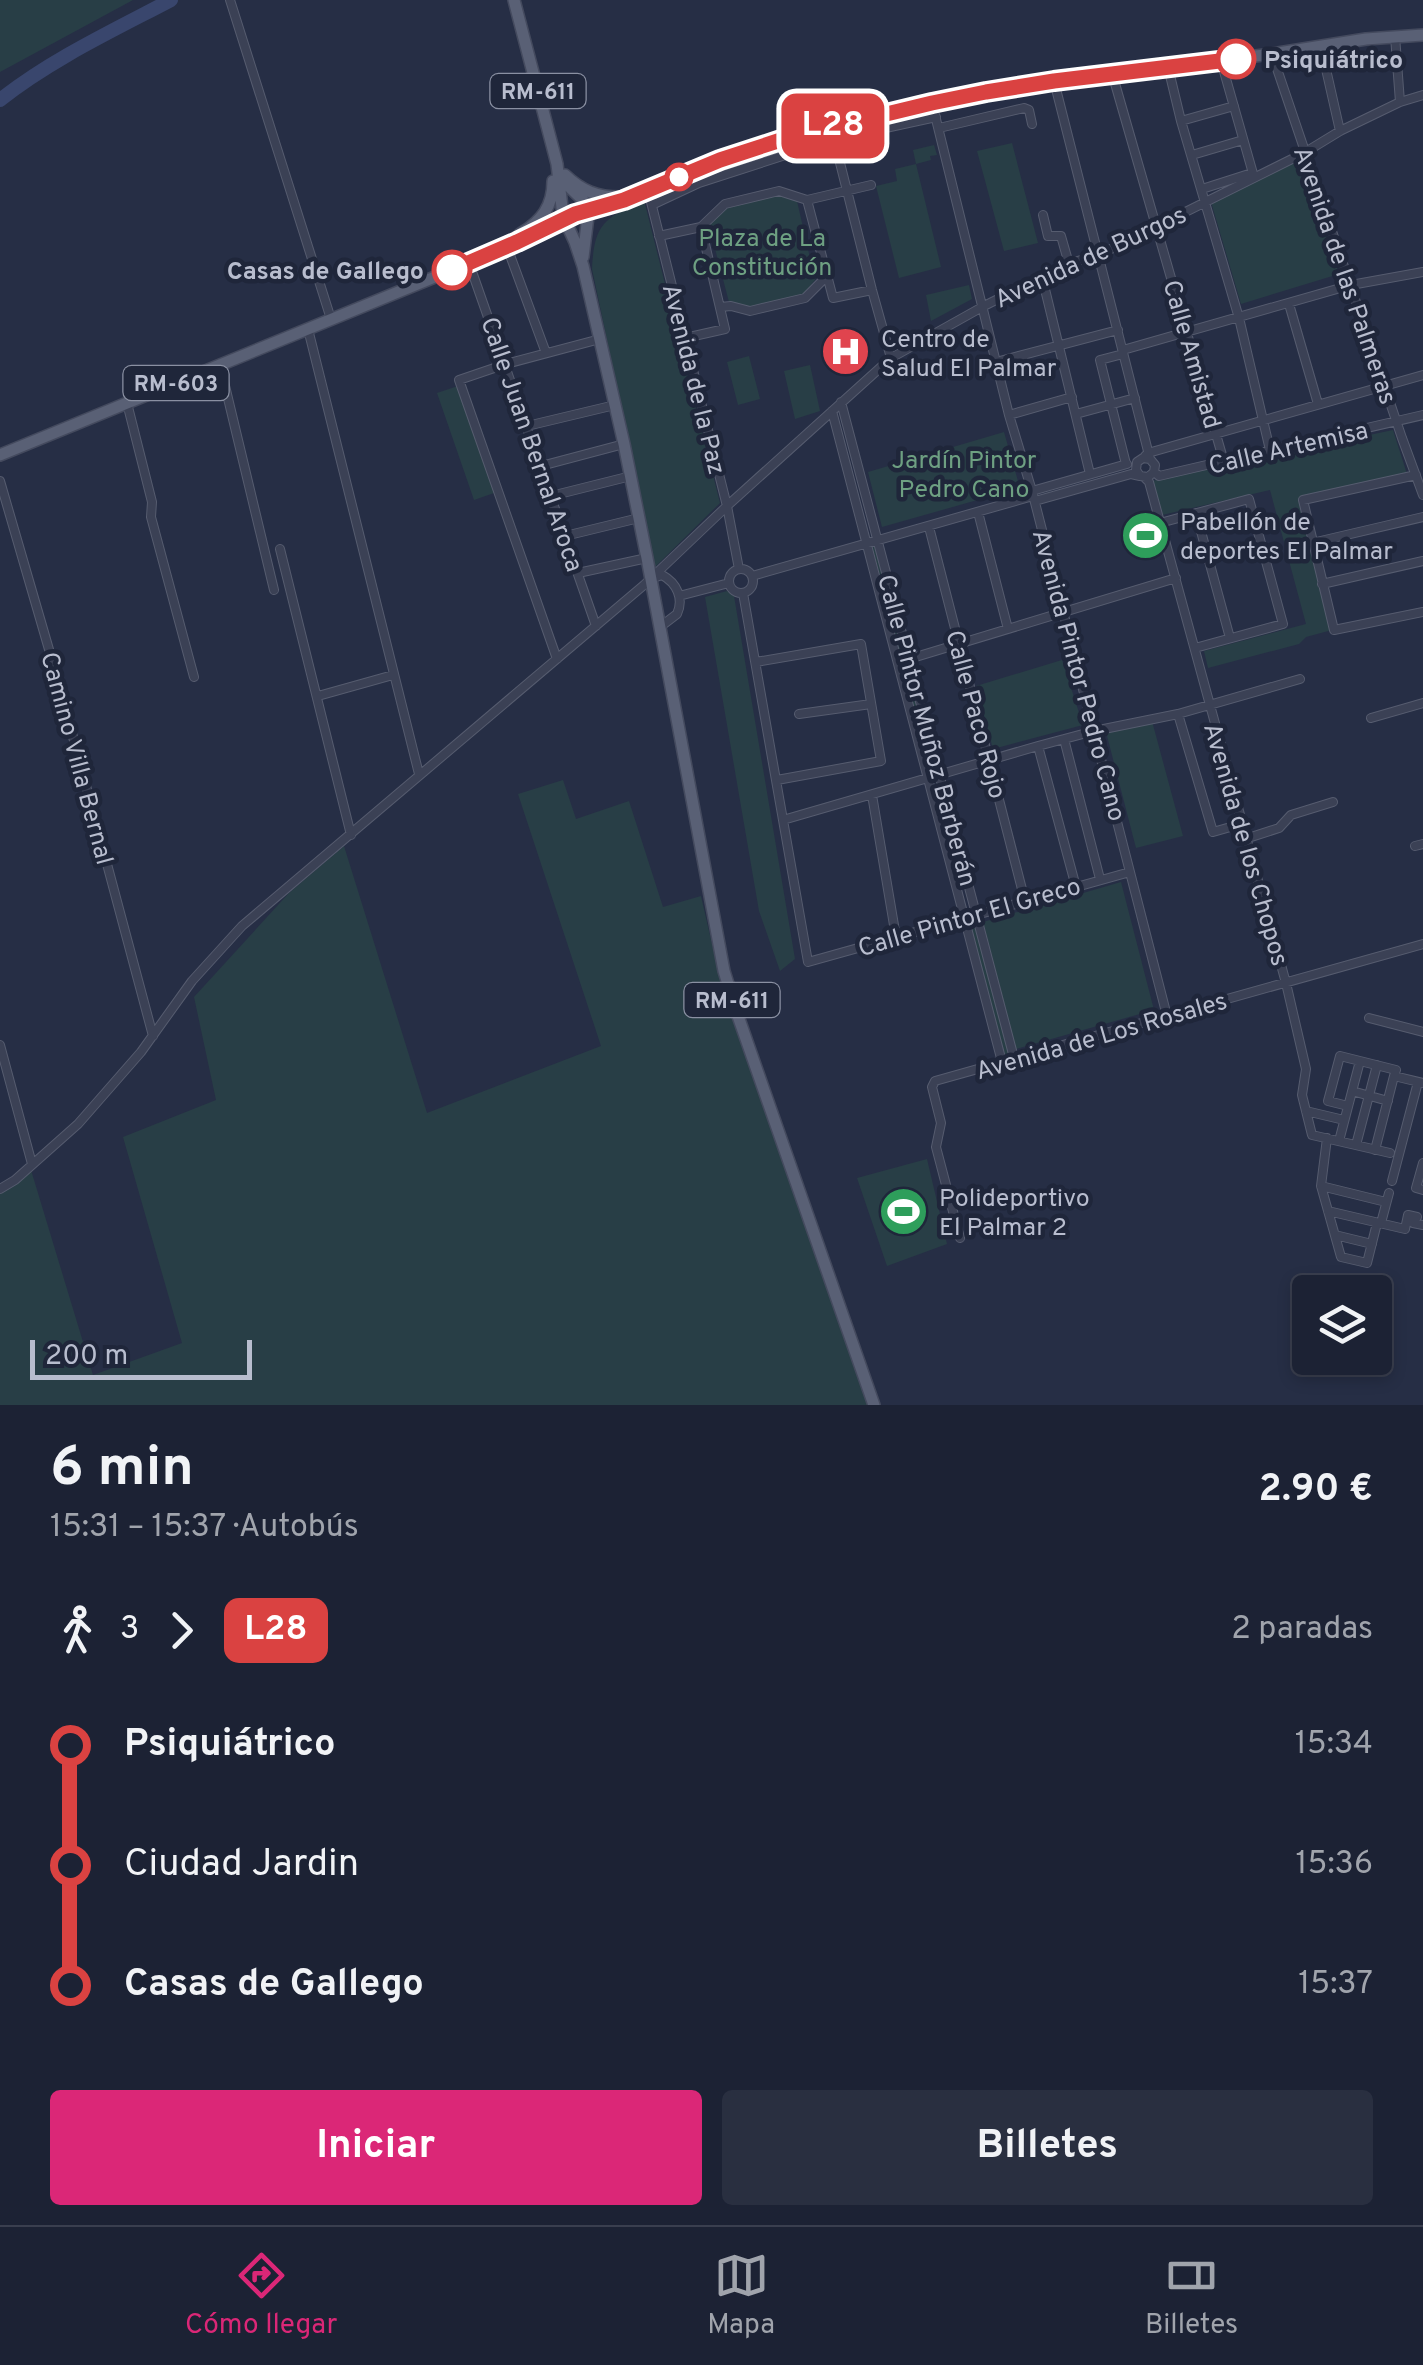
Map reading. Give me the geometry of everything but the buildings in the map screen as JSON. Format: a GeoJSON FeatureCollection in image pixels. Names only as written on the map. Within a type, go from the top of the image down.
{"type":"FeatureCollection","features":[{"type":"Feature","properties":{"kind":"main road","name":"RM-611"},"geometry":{"type":"LineString","coordinates":[[514,0],[556,164],[561,220],[575,242],[582,266],[631,476],[657,610],[666,624],[708,894],[730,994],[874,1405]]}},
{"type":"Feature","properties":{"kind":"main road","name":"RM-603"},"geometry":{"type":"LineString","coordinates":[[0,455],[469,263],[561,220],[613,204],[749,150],[833,133],[932,103],[1054,81],[1423,35]]}},
{"type":"Feature","properties":{"kind":"main road"},"geometry":{"type":"LineString","coordinates":[[469,263],[529,228],[548,208],[554,184],[546,124]]}},
{"type":"Feature","properties":{"kind":"main road","name":"RM-611"},"geometry":{"type":"LineString","coordinates":[[556,164],[587,211],[582,266]]}},
{"type":"Feature","properties":{"kind":"main road"},"geometry":{"type":"LineString","coordinates":[[556,164],[574,183],[594,194],[609,197],[643,192]]}},
{"type":"Feature","properties":{"kind":"street"},"geometry":{"type":"LineString","coordinates":[[230,0],[332,319]]}},
{"type":"Feature","properties":{"kind":"street"},"geometry":{"type":"LineString","coordinates":[[1396,36],[1400,102]]}},
{"type":"Feature","properties":{"kind":"street"},"geometry":{"type":"LineString","coordinates":[[1321,47],[1340,131]]}},
{"type":"Feature","properties":{"kind":"street","name":"Avenida de las Palmeras"},"geometry":{"type":"LineString","coordinates":[[1272,54],[1423,494]]}},
{"type":"Feature","properties":{"kind":"street"},"geometry":{"type":"LineString","coordinates":[[1202,189],[1253,175],[1221,60]]}},
{"type":"Feature","properties":{"kind":"street"},"geometry":{"type":"LineString","coordinates":[[1168,67],[1239,318],[1270,450]]}},
{"type":"Feature","properties":{"kind":"street","name":"Calle Amistad"},"geometry":{"type":"LineString","coordinates":[[1112,73],[1224,462]]}},
{"type":"Feature","properties":{"kind":"street"},"geometry":{"type":"LineString","coordinates":[[1054,81],[1135,398],[1144,458],[1136,470],[1148,476],[1155,465],[1144,458]]}},
{"type":"Feature","properties":{"kind":"street","name":"Avenida de Burgos"},"geometry":{"type":"LineString","coordinates":[[0,1189],[78,1124],[153,1036],[192,981],[242,926],[665,566],[891,358],[1042,277],[1099,254],[1304,153],[1340,131],[1423,95]]}},
{"type":"Feature","properties":{"kind":"street","name":"Avenida Pintor Pedro Cano"},"geometry":{"type":"LineString","coordinates":[[932,103],[1009,415],[1168,1016]]}},
{"type":"Feature","properties":{"kind":"street"},"geometry":{"type":"LineString","coordinates":[[1181,120],[1234,106]]}},
{"type":"Feature","properties":{"kind":"street"},"geometry":{"type":"LineString","coordinates":[[939,128],[1024,108],[1029,110],[1032,124]]}},
{"type":"Feature","properties":{"kind":"street"},"geometry":{"type":"LineString","coordinates":[[652,206],[700,183],[833,133],[936,117]]}},
{"type":"Feature","properties":{"kind":"street"},"geometry":{"type":"LineString","coordinates":[[833,133],[891,358]]}},
{"type":"Feature","properties":{"kind":"street"},"geometry":{"type":"LineString","coordinates":[[1192,155],[1243,140]]}},
{"type":"Feature","properties":{"kind":"street"},"geometry":{"type":"LineString","coordinates":[[660,236],[702,227],[725,204],[779,192],[807,200],[870,186]]}},
{"type":"Feature","properties":{"kind":"street","name":"Avenida de la Paz"},"geometry":{"type":"LineString","coordinates":[[643,192],[652,206],[660,236],[739,569]]}},
{"type":"Feature","properties":{"kind":"street"},"geometry":{"type":"LineString","coordinates":[[807,200],[833,298],[872,290]]}},
{"type":"Feature","properties":{"kind":"street"},"geometry":{"type":"LineString","coordinates":[[1042,216],[1048,236],[1061,236],[1069,264]]}},
{"type":"Feature","properties":{"kind":"street"},"geometry":{"type":"LineString","coordinates":[[685,338],[725,328],[702,227]]}},
{"type":"Feature","properties":{"kind":"street"},"geometry":{"type":"LineString","coordinates":[[507,247],[546,353]]}},
{"type":"Feature","properties":{"kind":"street"},"geometry":{"type":"LineString","coordinates":[[1053,251],[1064,248]]}},
{"type":"Feature","properties":{"kind":"street","name":"Calle Juan Bernal Aroca"},"geometry":{"type":"LineString","coordinates":[[469,263],[596,626]]}},
{"type":"Feature","properties":{"kind":"street"},"geometry":{"type":"LineString","coordinates":[[1126,464],[1100,360],[1351,285],[1423,272]]}},
{"type":"Feature","properties":{"kind":"street"},"geometry":{"type":"LineString","coordinates":[[720,307],[750,311],[805,298],[827,276]]}},
{"type":"Feature","properties":{"kind":"street"},"geometry":{"type":"LineString","coordinates":[[1042,277],[1090,474]]}},
{"type":"Feature","properties":{"kind":"street"},"geometry":{"type":"LineString","coordinates":[[1288,304],[1318,404]]}},
{"type":"Feature","properties":{"kind":"street"},"geometry":{"type":"LineString","coordinates":[[308,329],[420,774]]}},
{"type":"Feature","properties":{"kind":"street"},"geometry":{"type":"LineString","coordinates":[[996,362],[1118,330]]}},
{"type":"Feature","properties":{"kind":"street"},"geometry":{"type":"LineString","coordinates":[[557,659],[459,380],[600,339]]}},
{"type":"Feature","properties":{"kind":"street"},"geometry":{"type":"LineString","coordinates":[[220,365],[274,590]]}},
{"type":"Feature","properties":{"kind":"street"},"geometry":{"type":"LineString","coordinates":[[752,576],[1033,496],[1216,434],[1423,375]]}},
{"type":"Feature","properties":{"kind":"street"},"geometry":{"type":"LineString","coordinates":[[1009,415],[1072,397]]}},
{"type":"Feature","properties":{"kind":"street"},"geometry":{"type":"LineString","coordinates":[[1076,414],[1135,398]]}},
{"type":"Feature","properties":{"kind":"street","name":"Calle Pintor Muñoz Barberán"},"geometry":{"type":"LineString","coordinates":[[841,402],[1014,1058]]}},
{"type":"Feature","properties":{"kind":"street"},"geometry":{"type":"LineString","coordinates":[[127,403],[152,502],[150,517],[194,678]]}},
{"type":"Feature","properties":{"kind":"street"},"geometry":{"type":"LineString","coordinates":[[527,426],[615,405]]}},
{"type":"Feature","properties":{"kind":"street","name":"Calle Pintor Muñoz Barberán"},"geometry":{"type":"LineString","coordinates":[[832,411],[1002,1062]]}},
{"type":"Feature","properties":{"kind":"street","name":"Calle Artemisa"},"geometry":{"type":"LineString","coordinates":[[1033,496],[1130,474],[1159,476],[1423,416]]}},
{"type":"Feature","properties":{"kind":"street"},"geometry":{"type":"LineString","coordinates":[[541,466],[624,444]]}},
{"type":"Feature","properties":{"kind":"street"},"geometry":{"type":"LineString","coordinates":[[1416,475],[1303,500],[1334,630],[1423,612]]}},
{"type":"Feature","properties":{"kind":"street"},"geometry":{"type":"LineString","coordinates":[[552,496],[631,476]]}},
{"type":"Feature","properties":{"kind":"street","name":"Avenida de los Chopos"},"geometry":{"type":"LineString","coordinates":[[1148,476],[1286,983],[1306,1070],[1302,1095],[1306,1111]]}},
{"type":"Feature","properties":{"kind":"street","name":"Camino Villa Bernal"},"geometry":{"type":"LineString","coordinates":[[0,481],[153,1036]]}},
{"type":"Feature","properties":{"kind":"street"},"geometry":{"type":"LineString","coordinates":[[1160,523],[1249,499],[1283,624],[1195,648]]}},
{"type":"Feature","properties":{"kind":"street"},"geometry":{"type":"LineString","coordinates":[[978,512],[1008,629]]}},
{"type":"Feature","properties":{"kind":"street"},"geometry":{"type":"LineString","coordinates":[[1196,513],[1230,638]]}},
{"type":"Feature","properties":{"kind":"street"},"geometry":{"type":"LineString","coordinates":[[1312,543],[1423,517]]}},
{"type":"Feature","properties":{"kind":"street"},"geometry":{"type":"LineString","coordinates":[[565,536],[639,518]]}},
{"type":"Feature","properties":{"kind":"street","name":"Calle Paco Rojo"},"geometry":{"type":"LineString","coordinates":[[929,527],[1026,901]]}},
{"type":"Feature","properties":{"kind":"street"},"geometry":{"type":"LineString","coordinates":[[280,548],[351,835]]}},
{"type":"Feature","properties":{"kind":"street"},"geometry":{"type":"LineString","coordinates":[[578,573],[647,558]]}},
{"type":"Feature","properties":{"kind":"street"},"geometry":{"type":"LineString","coordinates":[[1322,584],[1423,560]]}},
{"type":"Feature","properties":{"kind":"street"},"geometry":{"type":"LineString","coordinates":[[665,566],[667,578],[680,596],[680,608],[666,624]]}},
{"type":"Feature","properties":{"kind":"street"},"geometry":{"type":"LineString","coordinates":[[739,569],[752,576],[752,586],[743,593],[734,590],[729,582],[731,574],[739,569]]}},
{"type":"Feature","properties":{"kind":"street"},"geometry":{"type":"LineString","coordinates":[[651,578],[667,578]]}},
{"type":"Feature","properties":{"kind":"street"},"geometry":{"type":"LineString","coordinates":[[909,659],[1176,578]]}},
{"type":"Feature","properties":{"kind":"street"},"geometry":{"type":"LineString","coordinates":[[680,596],[729,582]]}},
{"type":"Feature","properties":{"kind":"street"},"geometry":{"type":"LineString","coordinates":[[743,593],[783,820],[1038,746],[1178,714],[1300,679]]}},
{"type":"Feature","properties":{"kind":"street"},"geometry":{"type":"LineString","coordinates":[[756,662],[861,644],[872,704],[881,761],[777,780]]}},
{"type":"Feature","properties":{"kind":"street"},"geometry":{"type":"LineString","coordinates":[[318,696],[393,674]]}},
{"type":"Feature","properties":{"kind":"street"},"geometry":{"type":"LineString","coordinates":[[1371,718],[1423,703]]}},
{"type":"Feature","properties":{"kind":"street"},"geometry":{"type":"LineString","coordinates":[[799,714],[872,704]]}},
{"type":"Feature","properties":{"kind":"street"},"geometry":{"type":"LineString","coordinates":[[1178,714],[1212,832],[1241,824]]}},
{"type":"Feature","properties":{"kind":"street"},"geometry":{"type":"LineString","coordinates":[[1064,739],[1100,879]]}},
{"type":"Feature","properties":{"kind":"street"},"geometry":{"type":"LineString","coordinates":[[1038,746],[1076,887]]}},
{"type":"Feature","properties":{"kind":"street"},"geometry":{"type":"LineString","coordinates":[[872,795],[896,937]]}},
{"type":"Feature","properties":{"kind":"street"},"geometry":{"type":"LineString","coordinates":[[1245,839],[1279,828],[1291,814],[1333,802]]}},
{"type":"Feature","properties":{"kind":"street","name":"Calle Pintor El Greco"},"geometry":{"type":"LineString","coordinates":[[783,820],[808,962],[1130,872]]}},
{"type":"Feature","properties":{"kind":"street","name":"Avenida de Los Rosales"},"geometry":{"type":"LineString","coordinates":[[960,1238],[936,1147],[941,1123],[932,1087],[935,1081],[1423,944]]}},
{"type":"Feature","properties":{"kind":"street"},"geometry":{"type":"LineString","coordinates":[[1369,1018],[1423,1032]]}},
{"type":"Feature","properties":{"kind":"street"},"geometry":{"type":"LineString","coordinates":[[1344,1042],[1328,1101],[1348,1106]]}},
{"type":"Feature","properties":{"kind":"street"},"geometry":{"type":"LineString","coordinates":[[0,1045],[32,1164]]}},
{"type":"Feature","properties":{"kind":"street"},"geometry":{"type":"LineString","coordinates":[[1340,1056],[1396,1070],[1376,1150]]}},
{"type":"Feature","properties":{"kind":"street"},"geometry":{"type":"LineString","coordinates":[[1338,1141],[1360,1061]]}},
{"type":"Feature","properties":{"kind":"street"},"geometry":{"type":"LineString","coordinates":[[1356,1145],[1377,1065]]}},
{"type":"Feature","properties":{"kind":"street"},"geometry":{"type":"LineString","coordinates":[[1392,1181],[1421,1081],[1394,1076]]}},
{"type":"Feature","properties":{"kind":"street"},"geometry":{"type":"LineString","coordinates":[[1352,1092],[1388,1101]]}},
{"type":"Feature","properties":{"kind":"street"},"geometry":{"type":"LineString","coordinates":[[1411,1108],[1423,1111]]}},
{"type":"Feature","properties":{"kind":"street"},"geometry":{"type":"LineString","coordinates":[[1344,1120],[1306,1111],[1312,1135],[1390,1153]]}},
{"type":"Feature","properties":{"kind":"street"},"geometry":{"type":"LineString","coordinates":[[1327,1138],[1321,1186],[1341,1257],[1367,1263],[1386,1202]]}},
{"type":"Feature","properties":{"kind":"street"},"geometry":{"type":"LineString","coordinates":[[1423,1163],[1416,1188],[1423,1190]]}},
{"type":"Feature","properties":{"kind":"street"},"geometry":{"type":"LineString","coordinates":[[1321,1186],[1386,1202],[1415,1221],[1405,1230],[1328,1211]]}},
{"type":"Feature","properties":{"kind":"street"},"geometry":{"type":"LineString","coordinates":[[1335,1235],[1372,1244]]}},
{"type":"Feature","properties":{"kind":"green space"},"geometry":{"type":"Polygon","coordinates":[[[0,0],[133,0],[0,72],[0,0]]]}},
{"type":"Feature","properties":{"kind":"green space"},"geometry":{"type":"Polygon","coordinates":[[[1012,143],[1038,243],[1004,251],[977,151],[1012,143]]]}},
{"type":"Feature","properties":{"kind":"green space"},"geometry":{"type":"Polygon","coordinates":[[[934,145],[937,155],[916,164],[913,150],[934,145]]]}},
{"type":"Feature","properties":{"kind":"green space"},"geometry":{"type":"Polygon","coordinates":[[[1300,158],[1339,274],[1241,304],[1211,202],[1300,158]]]}},
{"type":"Feature","properties":{"kind":"green space"},"geometry":{"type":"Polygon","coordinates":[[[916,164],[941,267],[899,278],[876,186],[897,181],[895,169],[916,164]]]}},
{"type":"Feature","properties":{"kind":"green space","name":"Plaza de La Constitución"},"geometry":{"type":"Polygon","coordinates":[[[779,194],[797,201],[815,280],[802,296],[750,308],[729,302],[709,226],[726,207],[779,194]]]}},
{"type":"Feature","properties":{"kind":"green space"},"geometry":{"type":"Polygon","coordinates":[[[644,200],[720,503],[655,567],[592,269],[595,241],[604,224],[644,200]]]}},
{"type":"Feature","properties":{"kind":"green space"},"geometry":{"type":"Polygon","coordinates":[[[969,285],[972,299],[931,321],[926,295],[969,285]]]}},
{"type":"Feature","properties":{"kind":"green space"},"geometry":{"type":"Polygon","coordinates":[[[749,356],[760,399],[738,405],[727,362],[749,356]]]}},
{"type":"Feature","properties":{"kind":"green space"},"geometry":{"type":"Polygon","coordinates":[[[810,365],[820,411],[795,419],[784,371],[810,365]]]}},
{"type":"Feature","properties":{"kind":"green space"},"geometry":{"type":"Polygon","coordinates":[[[458,386],[494,493],[474,500],[437,393],[458,386]]]}},
{"type":"Feature","properties":{"kind":"green space"},"geometry":{"type":"Polygon","coordinates":[[[1393,430],[1407,474],[1301,497],[1332,630],[1306,637],[1299,644],[1208,668],[1204,651],[1306,624],[1270,490],[1162,515],[1152,481],[1393,430]]]}},
{"type":"Feature","properties":{"kind":"green space","name":"Jardín Pintor Pedro Cano"},"geometry":{"type":"Polygon","coordinates":[[[1004,432],[1020,488],[882,527],[868,472],[1004,432]]]}},
{"type":"Feature","properties":{"kind":"green space"},"geometry":{"type":"Polygon","coordinates":[[[875,543],[936,770],[930,772],[871,544],[875,543]]]}},
{"type":"Feature","properties":{"kind":"green space"},"geometry":{"type":"Polygon","coordinates":[[[727,591],[734,596],[795,959],[780,971],[759,911],[705,597],[727,591]]]}},
{"type":"Feature","properties":{"kind":"green space"},"geometry":{"type":"Polygon","coordinates":[[[1062,660],[1083,725],[993,749],[976,686],[1062,660]]]}},
{"type":"Feature","properties":{"kind":"green space"},"geometry":{"type":"Polygon","coordinates":[[[1152,721],[1183,836],[1136,848],[1106,732],[1152,721]]]}},
{"type":"Feature","properties":{"kind":"green space"},"geometry":{"type":"Polygon","coordinates":[[[563,780],[576,819],[629,801],[663,907],[701,896],[721,983],[871,1405],[0,1405],[0,1190],[31,1170],[93,1375],[182,1343],[123,1137],[216,1100],[194,997],[289,893],[344,846],[427,1113],[601,1046],[518,794],[563,780]]]}},
{"type":"Feature","properties":{"kind":"green space"},"geometry":{"type":"Polygon","coordinates":[[[1121,882],[1154,1010],[1016,1049],[983,922],[1121,882]]]}},
{"type":"Feature","properties":{"kind":"green space"},"geometry":{"type":"Polygon","coordinates":[[[973,919],[1010,1056],[1003,1058],[968,920],[973,919]]]}},
{"type":"Feature","properties":{"kind":"green space","name":"Polideportivo El Palmar 2"},"geometry":{"type":"Polygon","coordinates":[[[927,1159],[947,1244],[887,1266],[857,1178],[927,1159]]]}},
{"type":"Feature","properties":{"kind":"waterway"},"geometry":{"type":"LineString","coordinates":[[0,100],[61,59],[171,0]]}},
{"type":"Feature","properties":{"kind":"bus line","name":"L28"},"geometry":{"type":"LineString","coordinates":[[452,270],[575,214],[624,200],[720,160],[787,138],[986,92],[1236,59]]}},
{"type":"Feature","properties":{"kind":"place","name":"Psiquiátrico"},"geometry":{"type":"Point","coordinates":[1236,59]}},
{"type":"Feature","properties":{"kind":"place","name":"Casas de Gallego"},"geometry":{"type":"Point","coordinates":[452,270]}},
{"type":"Feature","properties":{"kind":"place","name":"Centro de Salud El Palmar"},"geometry":{"type":"Point","coordinates":[846,352]}},
{"type":"Feature","properties":{"kind":"place","name":"Pabellón de deportes El Palmar"},"geometry":{"type":"Point","coordinates":[1145,535]}},
{"type":"Feature","properties":{"kind":"place","name":"Polideportivo El Palmar 2"},"geometry":{"type":"Point","coordinates":[904,1211]}}]}
